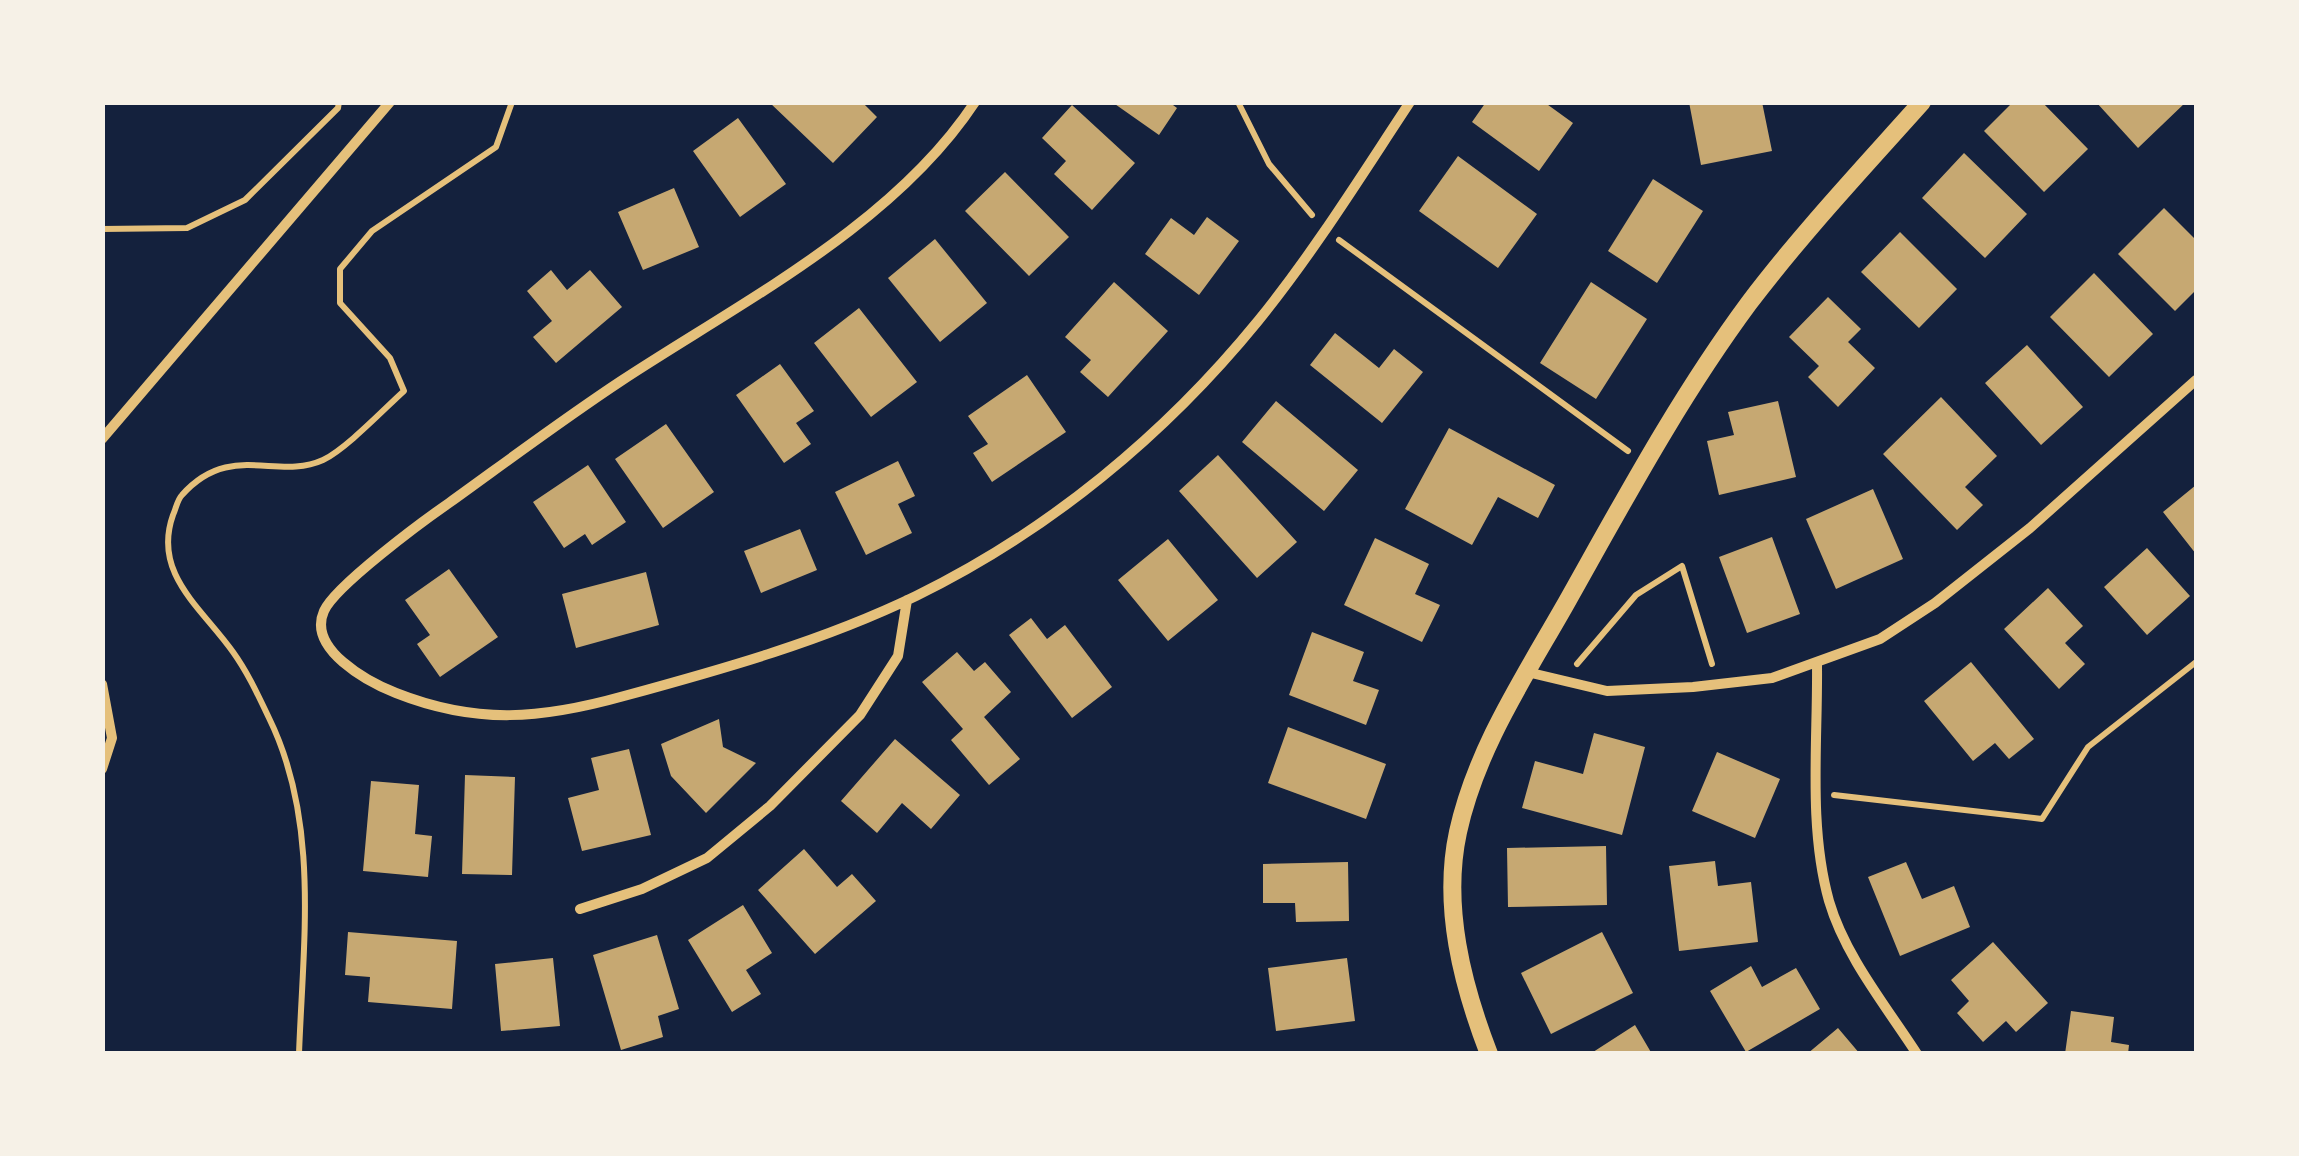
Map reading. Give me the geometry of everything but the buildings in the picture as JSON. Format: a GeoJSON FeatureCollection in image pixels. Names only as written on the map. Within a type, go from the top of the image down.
{"type":"FeatureCollection","features":[{"type":"Feature","properties":{"kind":"street"},"geometry":{"type":"LineString","coordinates":[[102,439],[390,102]]}},
{"type":"Feature","properties":{"kind":"street"},"geometry":{"type":"LineString","coordinates":[[975,102],[920,170],[858,222],[782,278],[523,450],[426,519],[337,592],[322,613],[322,628],[334,656],[374,685],[421,703],[469,715],[524,716],[611,700],[712,672],[837,631],[907,600],[990,556],[1051,516],[1133,453],[1199,388],[1259,320],[1326,231],[1410,102]]}},
{"type":"Feature","properties":{"kind":"street"},"geometry":{"type":"LineString","coordinates":[[1489,1054],[1471,1007],[1456,937],[1452,879],[1458,834],[1474,773],[1645,464],[1749,304],[1922,102]]}},
{"type":"Feature","properties":{"kind":"street"},"geometry":{"type":"LineString","coordinates":[[1527,672],[1607,691],[1719,684],[1772,678],[1880,639],[1935,603],[2030,528],[2196,380]]}},
{"type":"Feature","properties":{"kind":"street"},"geometry":{"type":"LineString","coordinates":[[580,909],[642,889],[707,858],[770,806],[860,714],[898,656],[907,600]]}},
{"type":"Feature","properties":{"kind":"street"},"geometry":{"type":"LineString","coordinates":[[1817,664],[1820,858],[1830,904],[1860,967],[1917,1054]]}},
{"type":"Feature","properties":{"kind":"street"},"geometry":{"type":"LineString","coordinates":[[102,684],[112,738],[102,768]]}},
{"type":"Feature","properties":{"kind":"path"},"geometry":{"type":"LineString","coordinates":[[102,229],[187,228],[245,200],[338,108],[338,102]]}},
{"type":"Feature","properties":{"kind":"path"},"geometry":{"type":"LineString","coordinates":[[299,1054],[305,899],[303,842],[295,787],[282,743],[246,670],[178,583],[166,554],[168,529],[180,497],[210,472],[246,463],[304,466],[326,459],[404,391],[390,358],[340,303],[340,269],[372,231],[496,147],[512,102]]}},
{"type":"Feature","properties":{"kind":"path"},"geometry":{"type":"LineString","coordinates":[[1238,102],[1269,164],[1326,231],[1645,464]]}},
{"type":"Feature","properties":{"kind":"path"},"geometry":{"type":"LineString","coordinates":[[1563,682],[1636,595],[1682,566],[1719,684]]}},
{"type":"Feature","properties":{"kind":"path"},"geometry":{"type":"LineString","coordinates":[[1818,794],[2042,819],[2088,748],[2196,662]]}}]}
